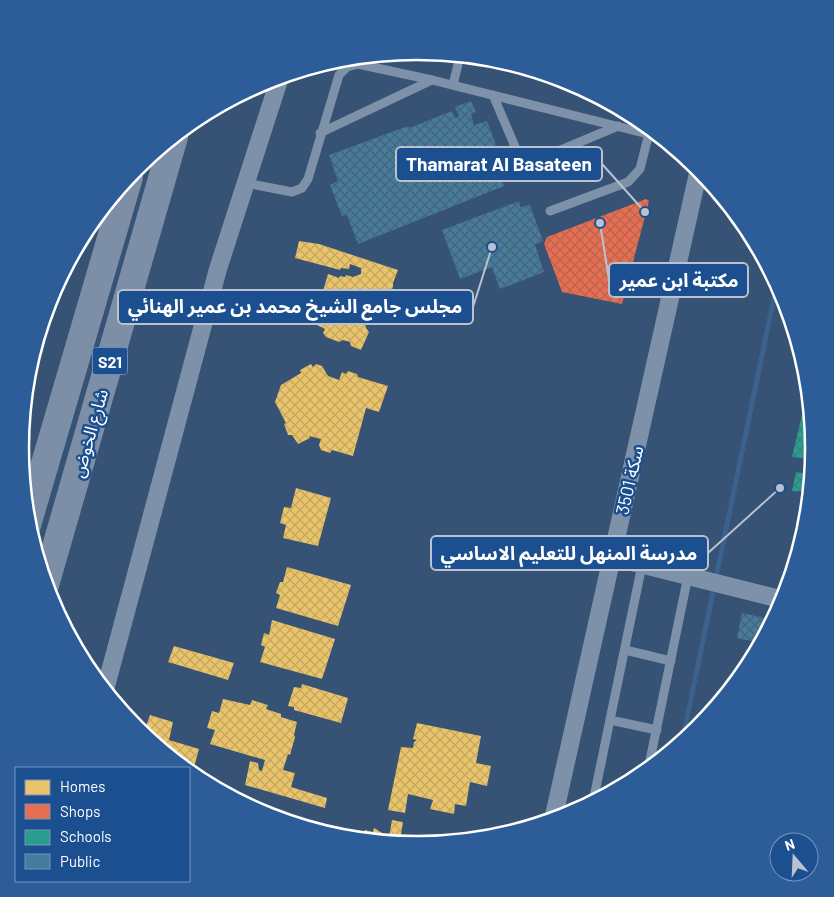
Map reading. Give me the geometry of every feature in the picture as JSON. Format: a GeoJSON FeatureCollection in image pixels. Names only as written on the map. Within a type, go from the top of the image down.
{"type":"FeatureCollection","features":[{"type":"Feature","properties":{"kind":"main road","name":"شارع الخوض"},"geometry":{"type":"LineString","coordinates":[[49,574],[171,149]]}},
{"type":"Feature","properties":{"kind":"main road","name":"شارع الخوض"},"geometry":{"type":"LineString","coordinates":[[33,506],[123,196]]}},
{"type":"Feature","properties":{"kind":"street"},"geometry":{"type":"LineString","coordinates":[[106,681],[218,269],[277,87]]}},
{"type":"Feature","properties":{"kind":"street","name":"سكة 3501"},"geometry":{"type":"LineString","coordinates":[[554,812],[697,179]]}},
{"type":"Feature","properties":{"kind":"street"},"geometry":{"type":"LineString","coordinates":[[612,557],[776,598]]}},
{"type":"Feature","properties":{"kind":"lane"},"geometry":{"type":"LineString","coordinates":[[453,85],[458,63]]}},
{"type":"Feature","properties":{"kind":"lane"},"geometry":{"type":"LineString","coordinates":[[361,65],[637,129]]}},
{"type":"Feature","properties":{"kind":"lane"},"geometry":{"type":"LineString","coordinates":[[246,183],[292,192],[302,188],[308,179],[320,133],[339,75],[347,67]]}},
{"type":"Feature","properties":{"kind":"lane"},"geometry":{"type":"LineString","coordinates":[[320,133],[432,80]]}},
{"type":"Feature","properties":{"kind":"lane"},"geometry":{"type":"LineString","coordinates":[[493,95],[514,147],[519,156],[528,160],[537,160],[618,126]]}},
{"type":"Feature","properties":{"kind":"lane"},"geometry":{"type":"LineString","coordinates":[[550,211],[628,182],[640,169],[648,137]]}},
{"type":"Feature","properties":{"kind":"lane"},"geometry":{"type":"LineString","coordinates":[[595,794],[642,565]]}},
{"type":"Feature","properties":{"kind":"lane"},"geometry":{"type":"LineString","coordinates":[[651,759],[688,576]]}},
{"type":"Feature","properties":{"kind":"lane"},"geometry":{"type":"LineString","coordinates":[[625,650],[671,661]]}},
{"type":"Feature","properties":{"kind":"lane"},"geometry":{"type":"LineString","coordinates":[[610,720],[657,730]]}},
{"type":"Feature","properties":{"kind":"building: Homes"},"geometry":{"type":"Polygon","coordinates":[[[299,241],[319,244],[398,270],[385,305],[377,304],[372,318],[369,318],[369,311],[359,309],[358,317],[364,318],[369,332],[361,350],[351,346],[350,342],[343,340],[339,342],[326,337],[323,333],[325,329],[313,323],[316,312],[311,311],[318,289],[323,291],[328,274],[339,278],[346,275],[353,277],[361,274],[361,268],[350,264],[349,269],[341,268],[340,270],[295,258],[299,241]]]}},
{"type":"Feature","properties":{"kind":"building: Homes"},"geometry":{"type":"Polygon","coordinates":[[[311,364],[313,367],[316,364],[322,366],[328,376],[339,380],[342,372],[346,374],[348,371],[357,374],[358,377],[388,386],[379,412],[366,408],[353,456],[332,450],[330,453],[321,450],[319,445],[321,439],[309,436],[310,438],[298,444],[292,435],[288,435],[284,424],[286,423],[275,402],[281,385],[301,373],[300,370],[311,364]]]}},
{"type":"Feature","properties":{"kind":"building: Homes"},"geometry":{"type":"Polygon","coordinates":[[[296,488],[331,498],[318,546],[283,538],[286,525],[280,523],[284,507],[291,508],[296,488]]]}},
{"type":"Feature","properties":{"kind":"building: Homes"},"geometry":{"type":"Polygon","coordinates":[[[287,567],[351,585],[338,626],[276,608],[280,595],[276,593],[280,582],[283,582],[287,567]]]}},
{"type":"Feature","properties":{"kind":"building: Homes"},"geometry":{"type":"Polygon","coordinates":[[[272,620],[335,639],[322,679],[260,662],[265,647],[261,645],[264,633],[269,635],[272,620]]]}},
{"type":"Feature","properties":{"kind":"building: Homes"},"geometry":{"type":"Polygon","coordinates":[[[174,646],[234,663],[228,680],[168,662],[174,646]]]}},
{"type":"Feature","properties":{"kind":"building: Homes"},"geometry":{"type":"Polygon","coordinates":[[[302,684],[348,698],[341,723],[294,710],[294,707],[288,706],[294,687],[301,688],[302,684]]]}},
{"type":"Feature","properties":{"kind":"building: Homes"},"geometry":{"type":"Polygon","coordinates":[[[223,699],[250,705],[252,700],[268,705],[266,709],[281,714],[281,717],[297,722],[290,755],[288,754],[283,770],[295,773],[291,787],[327,798],[325,808],[245,785],[250,761],[258,763],[259,770],[262,771],[265,760],[210,744],[215,730],[207,728],[212,711],[219,713],[223,699]]]}},
{"type":"Feature","properties":{"kind":"building: Homes"},"geometry":{"type":"Polygon","coordinates":[[[150,715],[173,722],[169,740],[199,749],[194,766],[181,757],[146,727],[150,715]]]}},
{"type":"Feature","properties":{"kind":"building: Homes"},"geometry":{"type":"Polygon","coordinates":[[[417,723],[481,736],[476,763],[491,766],[487,786],[470,782],[466,806],[455,804],[454,814],[430,809],[433,800],[408,794],[405,813],[388,810],[401,747],[413,748],[414,742],[417,740],[413,739],[417,723]]]}},
{"type":"Feature","properties":{"kind":"building: Homes"},"geometry":{"type":"Polygon","coordinates":[[[392,820],[403,822],[401,836],[389,836],[392,820]]]}},
{"type":"Feature","properties":{"kind":"building: Homes"},"geometry":{"type":"Polygon","coordinates":[[[374,828],[386,835],[364,833],[365,830],[373,832],[374,828]]]}},
{"type":"Feature","properties":{"kind":"building: Shops"},"geometry":{"type":"Polygon","coordinates":[[[646,199],[649,201],[622,304],[562,292],[544,244],[547,237],[646,199]]]}},
{"type":"Feature","properties":{"kind":"building: Schools"},"geometry":{"type":"Polygon","coordinates":[[[803,410],[805,459],[792,457],[803,410]]]}},
{"type":"Feature","properties":{"kind":"building: Schools"},"geometry":{"type":"Polygon","coordinates":[[[796,472],[804,473],[803,492],[792,491],[796,472]]]}},
{"type":"Feature","properties":{"kind":"building: Public"},"geometry":{"type":"Polygon","coordinates":[[[471,101],[476,112],[471,114],[474,125],[487,121],[501,158],[486,163],[488,169],[497,167],[504,186],[358,244],[347,215],[342,216],[330,185],[338,181],[329,155],[408,126],[409,128],[452,111],[455,118],[459,116],[455,107],[471,101]]]}},
{"type":"Feature","properties":{"kind":"building: Public"},"geometry":{"type":"Polygon","coordinates":[[[519,201],[520,207],[530,205],[543,241],[535,245],[544,272],[500,289],[492,267],[460,279],[442,230],[519,201]]]}},
{"type":"Feature","properties":{"kind":"building: Public"},"geometry":{"type":"Polygon","coordinates":[[[742,613],[766,618],[754,641],[737,638],[742,613]]]}},
{"type":"Feature","properties":{"kind":"waterway"},"geometry":{"type":"LineString","coordinates":[[685,730],[774,296]]}},
{"type":"Feature","properties":{"kind":"place","name":"Thamarat Al Basateen"},"geometry":{"type":"Point","coordinates":[645,212]}},
{"type":"Feature","properties":{"kind":"place","name":"مكتبة ابن عمير"},"geometry":{"type":"Point","coordinates":[600,223]}},
{"type":"Feature","properties":{"kind":"place","name":"مجلس جامع الشيخ محمد بن عمير الهنائي"},"geometry":{"type":"Point","coordinates":[492,247]}},
{"type":"Feature","properties":{"kind":"place","name":"مدرسة المنهل للتعليم الاساسي"},"geometry":{"type":"Point","coordinates":[780,488]}}]}
